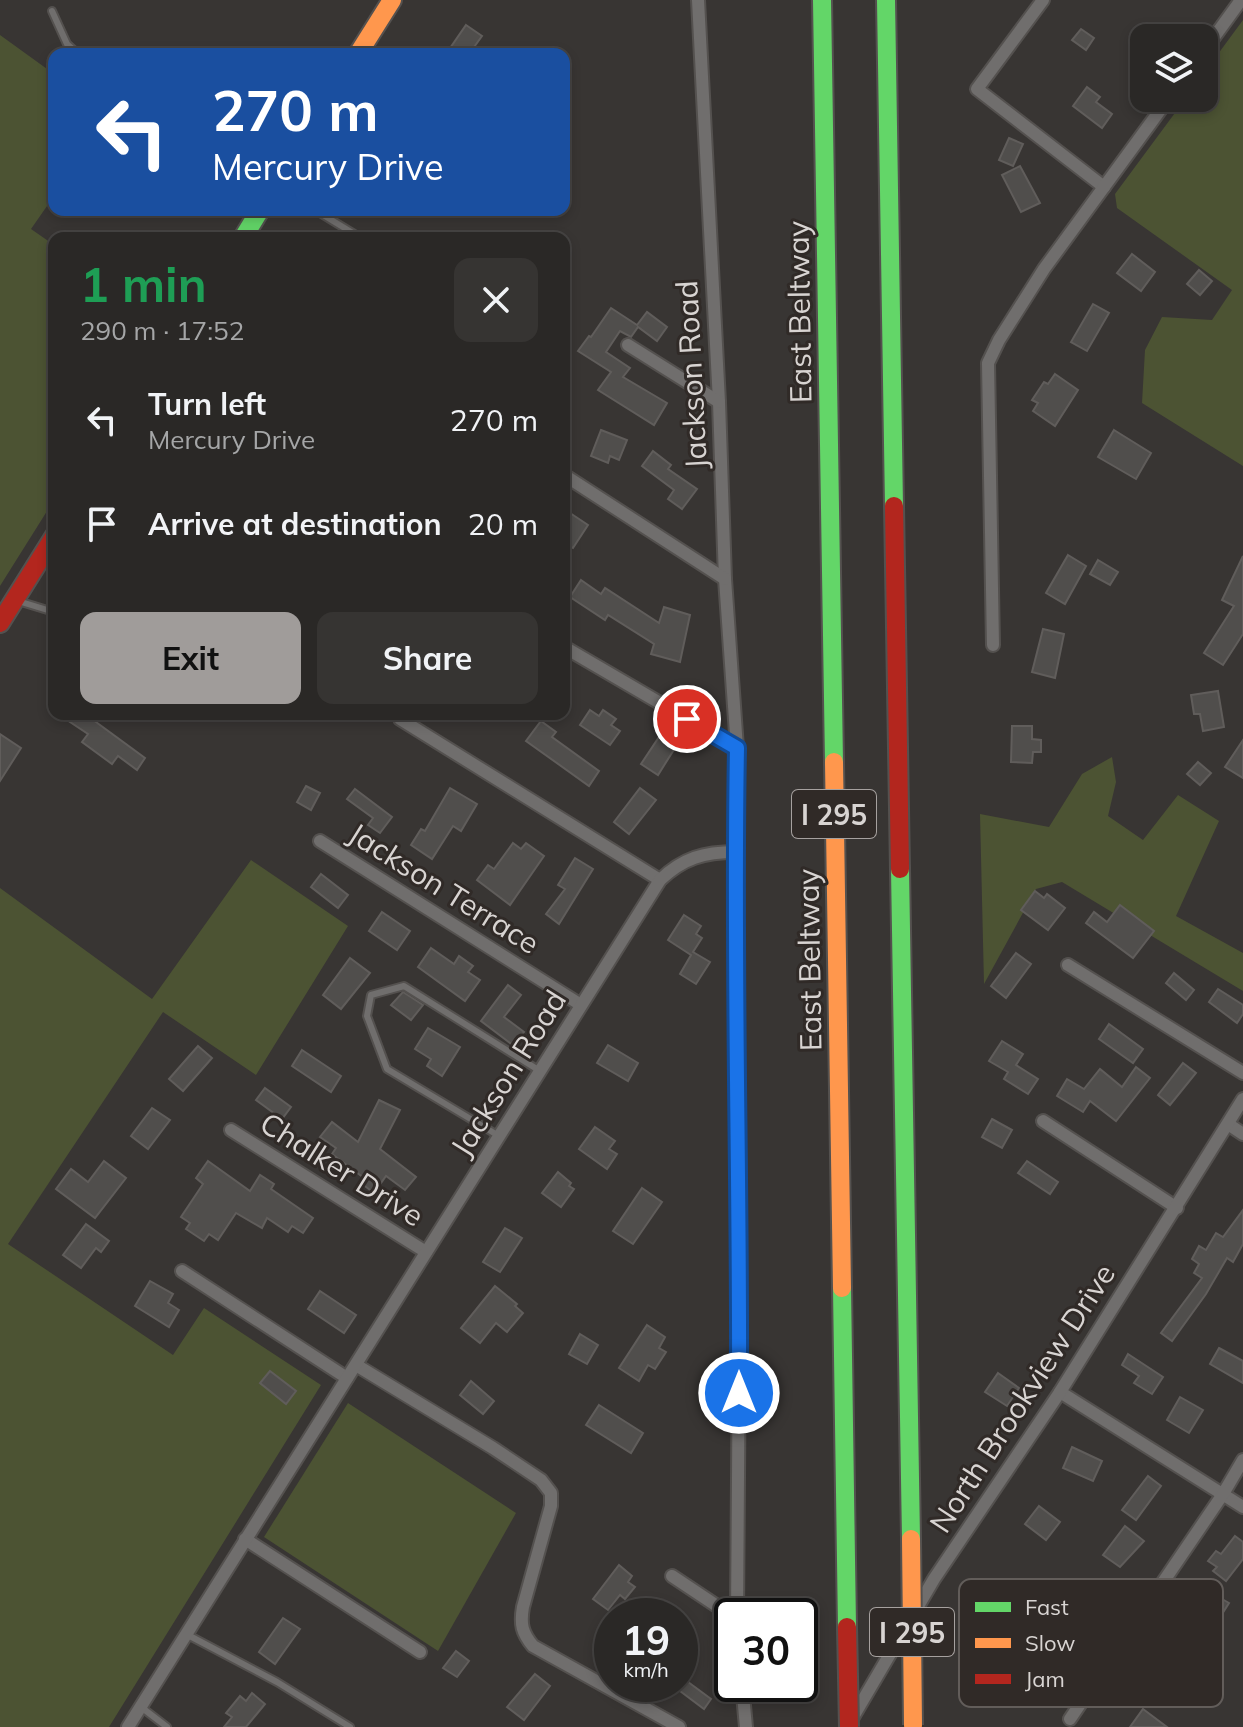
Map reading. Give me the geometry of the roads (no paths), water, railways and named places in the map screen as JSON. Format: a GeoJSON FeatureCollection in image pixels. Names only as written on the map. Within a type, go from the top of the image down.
{"type":"FeatureCollection","features":[{"type":"Feature","properties":{"kind":"main road"},"geometry":{"type":"LineString","coordinates":[[362,48],[392,0]]}},
{"type":"Feature","properties":{"kind":"main road","name":"East Beltway"},"geometry":{"type":"LineString","coordinates":[[822,0],[848,1727]]}},
{"type":"Feature","properties":{"kind":"main road","name":"I 295"},"geometry":{"type":"LineString","coordinates":[[886,0],[913,1726]]}},
{"type":"Feature","properties":{"kind":"main road"},"geometry":{"type":"LineString","coordinates":[[0,623],[48,547]]}},
{"type":"Feature","properties":{"kind":"street","name":"Jackson Road"},"geometry":{"type":"LineString","coordinates":[[698,0],[725,579],[737,748],[740,1202],[734,1598]]}},
{"type":"Feature","properties":{"kind":"street"},"geometry":{"type":"LineString","coordinates":[[1043,0],[977,89],[1104,187]]}},
{"type":"Feature","properties":{"kind":"street"},"geometry":{"type":"LineString","coordinates":[[1218,32],[1241,0]]}},
{"type":"Feature","properties":{"kind":"street"},"geometry":{"type":"LineString","coordinates":[[993,645],[988,363],[1044,269],[1159,112]]}},
{"type":"Feature","properties":{"kind":"street"},"geometry":{"type":"LineString","coordinates":[[628,345],[719,402]]}},
{"type":"Feature","properties":{"kind":"street"},"geometry":{"type":"LineString","coordinates":[[570,479],[725,579]]}},
{"type":"Feature","properties":{"kind":"street"},"geometry":{"type":"LineString","coordinates":[[570,651],[737,748]]}},
{"type":"Feature","properties":{"kind":"street"},"geometry":{"type":"LineString","coordinates":[[402,720],[660,880]]}},
{"type":"Feature","properties":{"kind":"street","name":"Jackson Terrace"},"geometry":{"type":"LineString","coordinates":[[320,841],[581,1005]]}},
{"type":"Feature","properties":{"kind":"street","name":"Jackson Road"},"geometry":{"type":"LineString","coordinates":[[128,1727],[660,880],[675,865],[706,852],[736,852]]}},
{"type":"Feature","properties":{"kind":"street"},"geometry":{"type":"LineString","coordinates":[[1068,965],[1243,1073]]}},
{"type":"Feature","properties":{"kind":"street","name":"North Brookview Drive"},"geometry":{"type":"LineString","coordinates":[[848,1727],[934,1579],[1060,1392],[1243,1099]]}},
{"type":"Feature","properties":{"kind":"street"},"geometry":{"type":"LineString","coordinates":[[1043,1121],[1177,1208]]}},
{"type":"Feature","properties":{"kind":"street"},"geometry":{"type":"LineString","coordinates":[[1228,1124],[1243,1134]]}},
{"type":"Feature","properties":{"kind":"street","name":"Chalker Drive"},"geometry":{"type":"LineString","coordinates":[[231,1130],[426,1252]]}},
{"type":"Feature","properties":{"kind":"street"},"geometry":{"type":"LineString","coordinates":[[182,1271],[347,1378]]}},
{"type":"Feature","properties":{"kind":"street"},"geometry":{"type":"LineString","coordinates":[[356,1365],[541,1480],[551,1493],[551,1506],[523,1607],[523,1634],[533,1646],[679,1727]]}},
{"type":"Feature","properties":{"kind":"street"},"geometry":{"type":"LineString","coordinates":[[1060,1392],[1243,1507]]}},
{"type":"Feature","properties":{"kind":"street"},"geometry":{"type":"LineString","coordinates":[[1165,1579],[1243,1460]]}},
{"type":"Feature","properties":{"kind":"street"},"geometry":{"type":"LineString","coordinates":[[245,1539],[420,1652]]}},
{"type":"Feature","properties":{"kind":"street"},"geometry":{"type":"LineString","coordinates":[[672,1576],[714,1603]]}},
{"type":"Feature","properties":{"kind":"street"},"geometry":{"type":"LineString","coordinates":[[744,1702],[746,1727]]}},
{"type":"Feature","properties":{"kind":"street"},"geometry":{"type":"LineString","coordinates":[[1070,1719],[1078,1707]]}},
{"type":"Feature","properties":{"kind":"lane"},"geometry":{"type":"LineString","coordinates":[[52,11],[71,48]]}},
{"type":"Feature","properties":{"kind":"lane"},"geometry":{"type":"LineString","coordinates":[[325,216],[351,232]]}},
{"type":"Feature","properties":{"kind":"lane"},"geometry":{"type":"LineString","coordinates":[[15,599],[48,610]]}},
{"type":"Feature","properties":{"kind":"lane"},"geometry":{"type":"LineString","coordinates":[[499,1136],[387,1069],[367,1016],[371,995],[404,986],[540,1071]]}},
{"type":"Feature","properties":{"kind":"lane"},"geometry":{"type":"LineString","coordinates":[[186,1634],[255,1669],[350,1727]]}},
{"type":"Feature","properties":{"kind":"lane"},"geometry":{"type":"LineString","coordinates":[[141,1707],[167,1727]]}}]}
